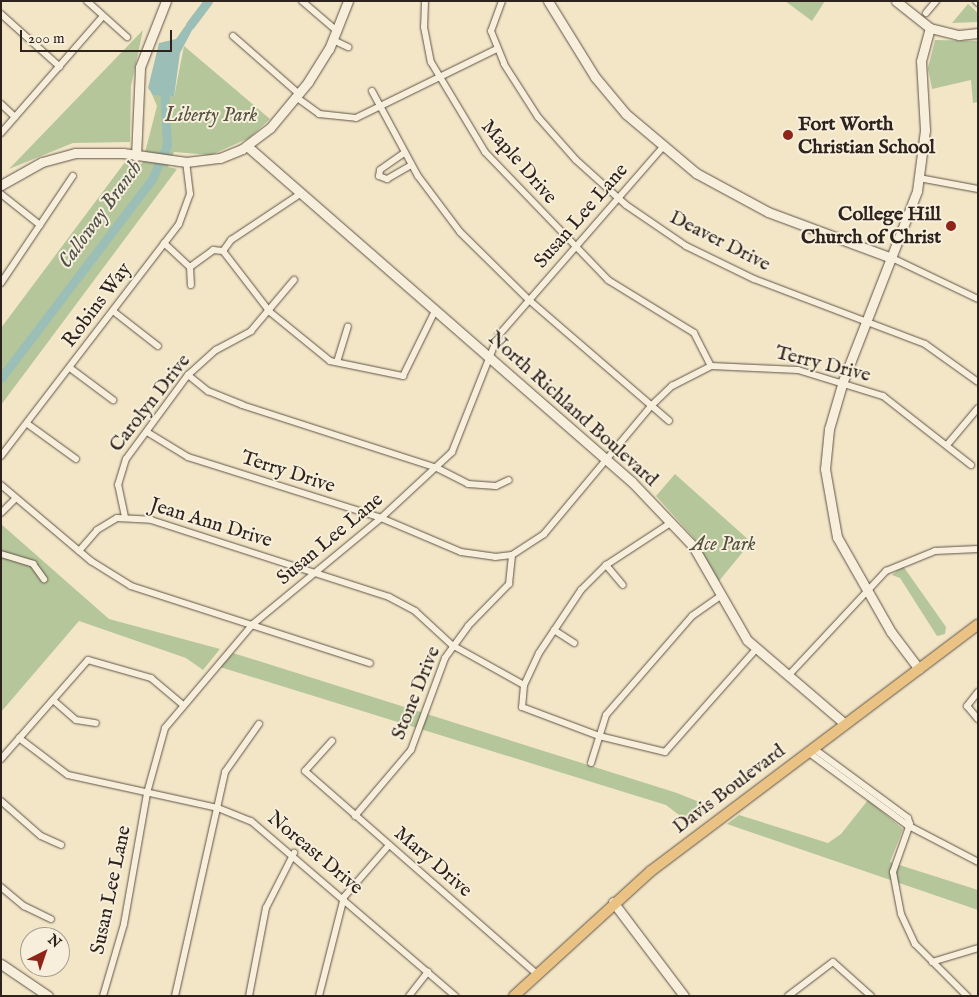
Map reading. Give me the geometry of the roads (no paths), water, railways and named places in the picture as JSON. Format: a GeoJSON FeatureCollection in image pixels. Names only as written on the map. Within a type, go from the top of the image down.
{"type":"FeatureCollection","features":[{"type":"Feature","properties":{"kind":"main road","name":"Davis Boulevard"},"geometry":{"type":"LineString","coordinates":[[514,996],[536,973],[613,902],[810,750],[978,625]]}},
{"type":"Feature","properties":{"kind":"street"},"geometry":{"type":"LineString","coordinates":[[86,1],[127,37]]}},
{"type":"Feature","properties":{"kind":"street"},"geometry":{"type":"LineString","coordinates":[[140,156],[140,67],[166,1]]}},
{"type":"Feature","properties":{"kind":"street"},"geometry":{"type":"LineString","coordinates":[[302,1],[337,31]]}},
{"type":"Feature","properties":{"kind":"street"},"geometry":{"type":"LineString","coordinates":[[1,184],[31,166],[64,155],[98,152],[186,162],[220,158],[247,146],[298,96],[333,40],[348,1]]}},
{"type":"Feature","properties":{"kind":"street","name":"Maple Drive"},"geometry":{"type":"LineString","coordinates":[[425,1],[426,44],[439,78],[485,152],[575,247],[640,303],[694,333],[711,366]]}},
{"type":"Feature","properties":{"kind":"street","name":"Deaver Drive"},"geometry":{"type":"LineString","coordinates":[[502,1],[492,23],[496,50],[538,117],[576,160],[619,198],[686,246],[754,279],[925,344],[978,382]]}},
{"type":"Feature","properties":{"kind":"street"},"geometry":{"type":"LineString","coordinates":[[548,1],[595,77],[663,147],[737,197],[892,258],[978,299]]}},
{"type":"Feature","properties":{"kind":"street"},"geometry":{"type":"LineString","coordinates":[[896,1],[930,28],[959,35],[978,33]]}},
{"type":"Feature","properties":{"kind":"street"},"geometry":{"type":"LineString","coordinates":[[926,13],[936,1]]}},
{"type":"Feature","properties":{"kind":"street"},"geometry":{"type":"LineString","coordinates":[[1,14],[60,67]]}},
{"type":"Feature","properties":{"kind":"street"},"geometry":{"type":"LineString","coordinates":[[1,133],[103,16]]}},
{"type":"Feature","properties":{"kind":"street"},"geometry":{"type":"LineString","coordinates":[[919,669],[866,588],[837,537],[826,493],[826,445],[843,382],[892,258],[919,178],[925,130],[921,61],[930,28]]}},
{"type":"Feature","properties":{"kind":"street"},"geometry":{"type":"LineString","coordinates":[[233,36],[319,114],[343,119],[379,109],[496,50]]}},
{"type":"Feature","properties":{"kind":"street"},"geometry":{"type":"LineString","coordinates":[[333,40],[348,47]]}},
{"type":"Feature","properties":{"kind":"street"},"geometry":{"type":"LineString","coordinates":[[372,91],[379,109],[411,165],[460,232],[529,300],[669,421]]}},
{"type":"Feature","properties":{"kind":"street"},"geometry":{"type":"LineString","coordinates":[[1,104],[16,117]]}},
{"type":"Feature","properties":{"kind":"street","name":"North Richland Boulevard"},"geometry":{"type":"LineString","coordinates":[[247,146],[604,459],[672,522],[693,546],[719,597],[756,649],[845,724]]}},
{"type":"Feature","properties":{"kind":"street","name":"Susan Lee Lane"},"geometry":{"type":"LineString","coordinates":[[103,996],[124,924],[147,793],[159,741],[182,704],[253,624],[438,468],[458,442],[486,356],[529,300],[663,147]]}},
{"type":"Feature","properties":{"kind":"street"},"geometry":{"type":"LineString","coordinates":[[404,153],[380,170],[378,176],[387,179],[411,165]]}},
{"type":"Feature","properties":{"kind":"street","name":"Robins Way"},"geometry":{"type":"LineString","coordinates":[[1,456],[29,425],[164,243],[187,204],[186,162]]}},
{"type":"Feature","properties":{"kind":"street"},"geometry":{"type":"LineString","coordinates":[[1,283],[73,176]]}},
{"type":"Feature","properties":{"kind":"street"},"geometry":{"type":"LineString","coordinates":[[919,178],[978,188]]}},
{"type":"Feature","properties":{"kind":"street"},"geometry":{"type":"LineString","coordinates":[[1,194],[40,225]]}},
{"type":"Feature","properties":{"kind":"street"},"geometry":{"type":"LineString","coordinates":[[223,251],[231,240],[300,194]]}},
{"type":"Feature","properties":{"kind":"street"},"geometry":{"type":"LineString","coordinates":[[164,243],[190,267],[191,285]]}},
{"type":"Feature","properties":{"kind":"street"},"geometry":{"type":"LineString","coordinates":[[190,267],[213,250],[223,251],[270,312],[313,351],[337,362],[403,376],[435,311]]}},
{"type":"Feature","properties":{"kind":"street","name":"Carolyn Drive"},"geometry":{"type":"LineString","coordinates":[[125,517],[119,472],[147,432],[188,375],[270,312],[294,280]]}},
{"type":"Feature","properties":{"kind":"street"},"geometry":{"type":"LineString","coordinates":[[113,310],[158,346]]}},
{"type":"Feature","properties":{"kind":"street"},"geometry":{"type":"LineString","coordinates":[[337,362],[348,327]]}},
{"type":"Feature","properties":{"kind":"street","name":"Terry Drive"},"geometry":{"type":"LineString","coordinates":[[147,432],[188,456],[381,518],[460,552],[512,555],[544,534],[604,459],[652,405],[672,386],[711,366],[780,368],[843,382],[889,399],[947,444],[970,465]]}},
{"type":"Feature","properties":{"kind":"street"},"geometry":{"type":"LineString","coordinates":[[70,368],[113,400]]}},
{"type":"Feature","properties":{"kind":"street"},"geometry":{"type":"LineString","coordinates":[[188,375],[208,391],[242,405],[438,468],[482,486],[509,480]]}},
{"type":"Feature","properties":{"kind":"street"},"geometry":{"type":"LineString","coordinates":[[947,444],[978,408]]}},
{"type":"Feature","properties":{"kind":"street"},"geometry":{"type":"LineString","coordinates":[[29,425],[76,459]]}},
{"type":"Feature","properties":{"kind":"street"},"geometry":{"type":"LineString","coordinates":[[1,485],[79,551],[131,586],[370,663]]}},
{"type":"Feature","properties":{"kind":"street"},"geometry":{"type":"LineString","coordinates":[[1,513],[16,498]]}},
{"type":"Feature","properties":{"kind":"street","name":"Jean Ann Drive"},"geometry":{"type":"LineString","coordinates":[[79,551],[97,530],[125,517],[151,520],[316,571],[405,605],[452,644],[524,685]]}},
{"type":"Feature","properties":{"kind":"street"},"geometry":{"type":"LineString","coordinates":[[672,522],[606,565],[581,590],[554,630],[524,685],[521,705],[527,710],[599,736],[665,752],[756,649]]}},
{"type":"Feature","properties":{"kind":"street"},"geometry":{"type":"LineString","coordinates":[[788,676],[866,588],[912,557],[935,551],[978,550]]}},
{"type":"Feature","properties":{"kind":"street"},"geometry":{"type":"LineString","coordinates":[[1,554],[33,564],[44,579]]}},
{"type":"Feature","properties":{"kind":"street","name":"Stone Drive"},"geometry":{"type":"LineString","coordinates":[[356,816],[412,750],[452,644],[509,584],[512,555]]}},
{"type":"Feature","properties":{"kind":"street"},"geometry":{"type":"LineString","coordinates":[[606,565],[623,585]]}},
{"type":"Feature","properties":{"kind":"street"},"geometry":{"type":"LineString","coordinates":[[591,763],[606,715],[692,616],[719,597]]}},
{"type":"Feature","properties":{"kind":"street"},"geometry":{"type":"LineString","coordinates":[[554,630],[574,643]]}},
{"type":"Feature","properties":{"kind":"street"},"geometry":{"type":"LineString","coordinates":[[1,759],[90,660],[151,678],[182,704]]}},
{"type":"Feature","properties":{"kind":"street"},"geometry":{"type":"LineString","coordinates":[[978,692],[967,706],[978,719]]}},
{"type":"Feature","properties":{"kind":"street"},"geometry":{"type":"LineString","coordinates":[[53,700],[76,720],[96,723]]}},
{"type":"Feature","properties":{"kind":"street"},"geometry":{"type":"LineString","coordinates":[[175,996],[228,765],[259,724]]}},
{"type":"Feature","properties":{"kind":"street","name":"Noreast Drive"},"geometry":{"type":"LineString","coordinates":[[19,738],[68,775],[218,808],[251,821],[294,853],[455,996]]}},
{"type":"Feature","properties":{"kind":"street","name":"Mary Drive"},"geometry":{"type":"LineString","coordinates":[[332,741],[308,763],[309,775],[536,973]]}},
{"type":"Feature","properties":{"kind":"street"},"geometry":{"type":"LineString","coordinates":[[810,750],[910,824],[977,862]]}},
{"type":"Feature","properties":{"kind":"street"},"geometry":{"type":"LineString","coordinates":[[1,801],[41,836],[61,845]]}},
{"type":"Feature","properties":{"kind":"street"},"geometry":{"type":"LineString","coordinates":[[910,824],[894,866],[894,893],[910,935],[932,962],[967,996]]}},
{"type":"Feature","properties":{"kind":"street"},"geometry":{"type":"LineString","coordinates":[[319,996],[344,897],[389,845]]}},
{"type":"Feature","properties":{"kind":"street"},"geometry":{"type":"LineString","coordinates":[[248,996],[266,908],[294,853]]}},
{"type":"Feature","properties":{"kind":"street"},"geometry":{"type":"LineString","coordinates":[[1,887],[24,906],[51,919]]}},
{"type":"Feature","properties":{"kind":"street"},"geometry":{"type":"LineString","coordinates":[[613,902],[684,995]]}},
{"type":"Feature","properties":{"kind":"street"},"geometry":{"type":"LineString","coordinates":[[932,962],[978,948]]}},
{"type":"Feature","properties":{"kind":"street"},"geometry":{"type":"LineString","coordinates":[[788,996],[833,962],[871,996]]}},
{"type":"Feature","properties":{"kind":"street"},"geometry":{"type":"LineString","coordinates":[[1,964],[48,996]]}},
{"type":"Feature","properties":{"kind":"street"},"geometry":{"type":"LineString","coordinates":[[409,996],[428,972]]}},
{"type":"Feature","properties":{"kind":"water"},"geometry":{"type":"Polygon","coordinates":[[[193,15],[198,19],[180,53],[174,97],[153,95],[148,88],[159,43],[176,39],[193,15]]]}},
{"type":"Feature","properties":{"kind":"waterway","name":"Calloway Branch"},"geometry":{"type":"LineString","coordinates":[[190,25],[208,1]]}},
{"type":"Feature","properties":{"kind":"waterway","name":"Calloway Branch"},"geometry":{"type":"LineString","coordinates":[[1,378],[152,179],[167,145],[164,84]]}},
{"type":"Feature","properties":{"kind":"place","name":"Fort Worth Christian School"},"geometry":{"type":"Point","coordinates":[788,135]}},
{"type":"Feature","properties":{"kind":"place","name":"College Hill Church of Christ"},"geometry":{"type":"Point","coordinates":[951,226]}},
{"type":"Feature","properties":{"kind":"park label","name":"Liberty Park"},"geometry":{"type":"Point","coordinates":[211,115]}},
{"type":"Feature","properties":{"kind":"park label","name":"Ace Park"},"geometry":{"type":"Point","coordinates":[723,544]}}]}
